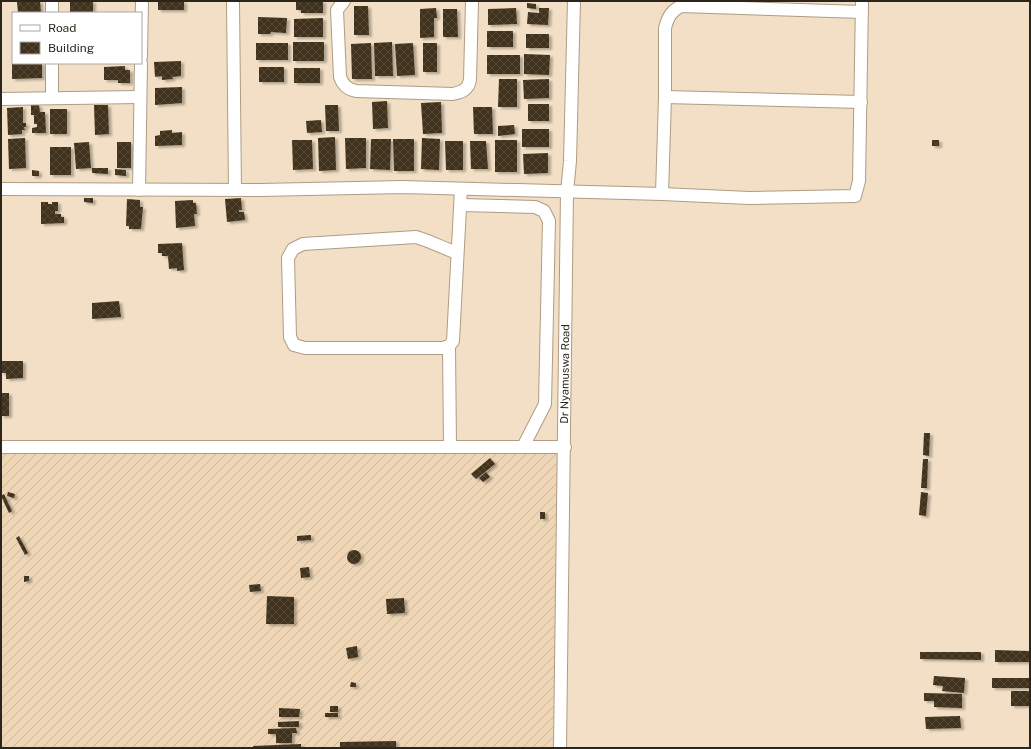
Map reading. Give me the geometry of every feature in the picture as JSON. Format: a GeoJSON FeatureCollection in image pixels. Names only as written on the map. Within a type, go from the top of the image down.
{"type":"FeatureCollection","features":[{"type":"Feature","properties":{"kind":"street"},"geometry":{"type":"LineString","coordinates":[[52,1],[52,12]]}},
{"type":"Feature","properties":{"kind":"street"},"geometry":{"type":"LineString","coordinates":[[142,1],[142,12]]}},
{"type":"Feature","properties":{"kind":"street"},"geometry":{"type":"LineString","coordinates":[[233,1],[235,190]]}},
{"type":"Feature","properties":{"kind":"street"},"geometry":{"type":"LineString","coordinates":[[344,1],[337,10],[340,76],[342,83],[346,87],[356,91],[453,94],[464,91],[469,86],[472,1]]}},
{"type":"Feature","properties":{"kind":"street","name":"Dr Nyamuswa Road"},"geometry":{"type":"LineString","coordinates":[[560,748],[567,192],[570,162],[574,1]]}},
{"type":"Feature","properties":{"kind":"street"},"geometry":{"type":"LineString","coordinates":[[1,189],[235,190],[403,187],[662,194],[749,198],[855,196],[859,180],[862,6],[681,6],[673,10],[667,18],[665,28],[665,97],[662,194]]}},
{"type":"Feature","properties":{"kind":"street"},"geometry":{"type":"LineString","coordinates":[[52,64],[52,98]]}},
{"type":"Feature","properties":{"kind":"street"},"geometry":{"type":"LineString","coordinates":[[139,190],[141,64]]}},
{"type":"Feature","properties":{"kind":"street"},"geometry":{"type":"LineString","coordinates":[[1,99],[140,97]]}},
{"type":"Feature","properties":{"kind":"street"},"geometry":{"type":"LineString","coordinates":[[665,97],[861,102]]}},
{"type":"Feature","properties":{"kind":"street"},"geometry":{"type":"LineString","coordinates":[[457,253],[428,240],[416,237],[303,244],[293,249],[288,258],[290,337],[294,345],[305,348],[443,348],[448,346],[453,340],[461,189]]}},
{"type":"Feature","properties":{"kind":"street"},"geometry":{"type":"LineString","coordinates":[[461,205],[535,207],[544,211],[549,221],[545,404],[523,447]]}},
{"type":"Feature","properties":{"kind":"street"},"geometry":{"type":"LineString","coordinates":[[448,346],[450,447]]}},
{"type":"Feature","properties":{"kind":"street"},"geometry":{"type":"LineString","coordinates":[[1,447],[564,447]]}},
{"type":"Feature","properties":{"kind":"shaded area"},"geometry":{"type":"Polygon","coordinates":[[[558,451],[553,748],[1,748],[1,453],[242,454],[558,451]]]}},
{"type":"Feature","properties":{"kind":"building"},"geometry":{"type":"Polygon","coordinates":[[[40,1],[41,12],[18,12],[17,2],[40,1]]]}},
{"type":"Feature","properties":{"kind":"building"},"geometry":{"type":"Polygon","coordinates":[[[70,1],[93,1],[93,12],[70,12],[70,1]]]}},
{"type":"Feature","properties":{"kind":"building"},"geometry":{"type":"Polygon","coordinates":[[[158,1],[184,1],[184,10],[158,10],[158,1]]]}},
{"type":"Feature","properties":{"kind":"building"},"geometry":{"type":"Polygon","coordinates":[[[296,1],[323,1],[323,13],[301,13],[301,10],[296,10],[296,1]]]}},
{"type":"Feature","properties":{"kind":"building"},"geometry":{"type":"Polygon","coordinates":[[[527,3],[536,4],[536,9],[527,8],[527,3]]]}},
{"type":"Feature","properties":{"kind":"building"},"geometry":{"type":"Polygon","coordinates":[[[354,6],[368,6],[369,35],[354,35],[354,6]]]}},
{"type":"Feature","properties":{"kind":"building"},"geometry":{"type":"Polygon","coordinates":[[[436,8],[437,18],[434,18],[434,37],[420,38],[420,9],[436,8]]]}},
{"type":"Feature","properties":{"kind":"building"},"geometry":{"type":"Polygon","coordinates":[[[516,8],[517,24],[488,25],[488,9],[516,8]]]}},
{"type":"Feature","properties":{"kind":"building"},"geometry":{"type":"Polygon","coordinates":[[[539,8],[549,8],[548,25],[527,24],[528,12],[539,13],[539,8]]]}},
{"type":"Feature","properties":{"kind":"building"},"geometry":{"type":"Polygon","coordinates":[[[443,9],[457,9],[458,37],[443,37],[443,9]]]}},
{"type":"Feature","properties":{"kind":"building"},"geometry":{"type":"Polygon","coordinates":[[[258,17],[287,18],[286,33],[271,32],[270,34],[258,34],[258,17]]]}},
{"type":"Feature","properties":{"kind":"building"},"geometry":{"type":"Polygon","coordinates":[[[323,18],[323,37],[294,37],[294,19],[323,18]]]}},
{"type":"Feature","properties":{"kind":"building"},"geometry":{"type":"Polygon","coordinates":[[[487,31],[513,31],[513,47],[487,47],[487,31]]]}},
{"type":"Feature","properties":{"kind":"building"},"geometry":{"type":"Polygon","coordinates":[[[526,34],[549,34],[549,48],[526,48],[526,34]]]}},
{"type":"Feature","properties":{"kind":"building"},"geometry":{"type":"Polygon","coordinates":[[[293,42],[324,42],[324,61],[293,61],[293,42]]]}},
{"type":"Feature","properties":{"kind":"building"},"geometry":{"type":"Polygon","coordinates":[[[392,42],[393,76],[375,76],[374,43],[392,42]]]}},
{"type":"Feature","properties":{"kind":"building"},"geometry":{"type":"Polygon","coordinates":[[[256,43],[288,43],[288,60],[256,60],[256,43]]]}},
{"type":"Feature","properties":{"kind":"building"},"geometry":{"type":"Polygon","coordinates":[[[371,43],[372,79],[352,79],[351,44],[371,43]]]}},
{"type":"Feature","properties":{"kind":"building"},"geometry":{"type":"Polygon","coordinates":[[[413,43],[415,75],[397,76],[395,44],[413,43]]]}},
{"type":"Feature","properties":{"kind":"building"},"geometry":{"type":"Polygon","coordinates":[[[423,43],[437,43],[437,72],[423,72],[423,43]]]}},
{"type":"Feature","properties":{"kind":"building"},"geometry":{"type":"Polygon","coordinates":[[[524,54],[550,55],[549,75],[524,74],[524,54]]]}},
{"type":"Feature","properties":{"kind":"building"},"geometry":{"type":"Polygon","coordinates":[[[487,55],[520,55],[520,74],[487,74],[487,55]]]}},
{"type":"Feature","properties":{"kind":"building"},"geometry":{"type":"Polygon","coordinates":[[[181,61],[181,76],[172,77],[173,79],[162,80],[162,76],[155,77],[154,62],[181,61]]]}},
{"type":"Feature","properties":{"kind":"building"},"geometry":{"type":"Polygon","coordinates":[[[12,64],[42,64],[42,78],[12,79],[12,64]]]}},
{"type":"Feature","properties":{"kind":"building"},"geometry":{"type":"Polygon","coordinates":[[[125,66],[125,70],[130,70],[130,83],[118,83],[118,80],[104,80],[104,67],[125,66]]]}},
{"type":"Feature","properties":{"kind":"building"},"geometry":{"type":"Polygon","coordinates":[[[259,67],[284,67],[284,82],[259,82],[259,67]]]}},
{"type":"Feature","properties":{"kind":"building"},"geometry":{"type":"Polygon","coordinates":[[[294,68],[320,68],[320,83],[294,83],[294,68]]]}},
{"type":"Feature","properties":{"kind":"building"},"geometry":{"type":"Polygon","coordinates":[[[499,79],[517,79],[517,107],[498,107],[499,79]]]}},
{"type":"Feature","properties":{"kind":"building"},"geometry":{"type":"Polygon","coordinates":[[[549,79],[549,98],[524,99],[523,80],[549,79]]]}},
{"type":"Feature","properties":{"kind":"building"},"geometry":{"type":"Polygon","coordinates":[[[182,87],[182,103],[155,105],[155,88],[182,87]]]}},
{"type":"Feature","properties":{"kind":"building"},"geometry":{"type":"Polygon","coordinates":[[[387,101],[388,128],[373,129],[372,102],[387,101]]]}},
{"type":"Feature","properties":{"kind":"building"},"geometry":{"type":"Polygon","coordinates":[[[441,102],[442,133],[423,134],[421,103],[441,102]]]}},
{"type":"Feature","properties":{"kind":"building"},"geometry":{"type":"Polygon","coordinates":[[[528,104],[549,104],[549,121],[528,121],[528,104]]]}},
{"type":"Feature","properties":{"kind":"building"},"geometry":{"type":"Polygon","coordinates":[[[31,105],[39,105],[40,112],[45,112],[46,133],[32,133],[32,128],[37,127],[37,124],[34,124],[34,115],[31,115],[31,105]]]}},
{"type":"Feature","properties":{"kind":"building"},"geometry":{"type":"Polygon","coordinates":[[[94,105],[108,105],[109,134],[95,135],[94,105]]]}},
{"type":"Feature","properties":{"kind":"building"},"geometry":{"type":"Polygon","coordinates":[[[325,105],[338,105],[339,131],[326,131],[325,105]]]}},
{"type":"Feature","properties":{"kind":"building"},"geometry":{"type":"Polygon","coordinates":[[[23,107],[23,123],[26,123],[26,127],[24,127],[25,130],[22,130],[22,134],[8,135],[7,108],[23,107]]]}},
{"type":"Feature","properties":{"kind":"building"},"geometry":{"type":"Polygon","coordinates":[[[473,107],[492,107],[493,134],[474,134],[473,107]]]}},
{"type":"Feature","properties":{"kind":"building"},"geometry":{"type":"Polygon","coordinates":[[[50,109],[67,109],[67,134],[50,134],[50,109]]]}},
{"type":"Feature","properties":{"kind":"building"},"geometry":{"type":"Polygon","coordinates":[[[321,120],[322,132],[307,133],[306,121],[321,120]]]}},
{"type":"Feature","properties":{"kind":"building"},"geometry":{"type":"Polygon","coordinates":[[[514,125],[515,134],[498,136],[498,126],[514,125]]]}},
{"type":"Feature","properties":{"kind":"building"},"geometry":{"type":"Polygon","coordinates":[[[522,129],[549,129],[549,147],[522,147],[522,129]]]}},
{"type":"Feature","properties":{"kind":"building"},"geometry":{"type":"Polygon","coordinates":[[[172,130],[172,133],[182,132],[182,145],[155,146],[155,136],[160,135],[160,131],[172,130]]]}},
{"type":"Feature","properties":{"kind":"building"},"geometry":{"type":"Polygon","coordinates":[[[335,137],[336,170],[319,171],[318,138],[335,137]]]}},
{"type":"Feature","properties":{"kind":"building"},"geometry":{"type":"Polygon","coordinates":[[[25,138],[26,168],[9,169],[8,139],[25,138]]]}},
{"type":"Feature","properties":{"kind":"building"},"geometry":{"type":"Polygon","coordinates":[[[345,138],[366,138],[366,168],[346,169],[345,138]]]}},
{"type":"Feature","properties":{"kind":"building"},"geometry":{"type":"Polygon","coordinates":[[[422,138],[440,139],[439,170],[421,169],[422,138]]]}},
{"type":"Feature","properties":{"kind":"building"},"geometry":{"type":"Polygon","coordinates":[[[371,139],[391,139],[390,170],[370,169],[371,139]]]}},
{"type":"Feature","properties":{"kind":"building"},"geometry":{"type":"Polygon","coordinates":[[[393,139],[414,139],[414,171],[394,171],[393,139]]]}},
{"type":"Feature","properties":{"kind":"building"},"geometry":{"type":"Polygon","coordinates":[[[292,140],[312,140],[313,169],[293,170],[292,140]]]}},
{"type":"Feature","properties":{"kind":"building"},"geometry":{"type":"Polygon","coordinates":[[[495,140],[517,140],[517,172],[495,172],[495,140]]]}},
{"type":"Feature","properties":{"kind":"building"},"geometry":{"type":"Polygon","coordinates":[[[932,140],[939,140],[939,146],[932,146],[932,140]]]}},
{"type":"Feature","properties":{"kind":"building"},"geometry":{"type":"Polygon","coordinates":[[[445,141],[463,141],[463,170],[446,170],[445,141]]]}},
{"type":"Feature","properties":{"kind":"building"},"geometry":{"type":"Polygon","coordinates":[[[470,141],[486,141],[488,169],[471,169],[470,141]]]}},
{"type":"Feature","properties":{"kind":"building"},"geometry":{"type":"Polygon","coordinates":[[[89,142],[91,168],[76,169],[74,143],[89,142]]]}},
{"type":"Feature","properties":{"kind":"building"},"geometry":{"type":"Polygon","coordinates":[[[117,142],[131,142],[131,168],[117,168],[117,142]]]}},
{"type":"Feature","properties":{"kind":"building"},"geometry":{"type":"Polygon","coordinates":[[[50,147],[71,147],[71,175],[50,175],[50,147]]]}},
{"type":"Feature","properties":{"kind":"building"},"geometry":{"type":"Polygon","coordinates":[[[548,153],[548,173],[524,174],[523,154],[548,153]]]}},
{"type":"Feature","properties":{"kind":"building"},"geometry":{"type":"Polygon","coordinates":[[[92,168],[108,168],[108,174],[92,173],[92,168]]]}},
{"type":"Feature","properties":{"kind":"building"},"geometry":{"type":"Polygon","coordinates":[[[115,169],[126,170],[126,176],[115,175],[115,169]]]}},
{"type":"Feature","properties":{"kind":"building"},"geometry":{"type":"Polygon","coordinates":[[[32,170],[39,171],[39,176],[32,176],[32,170]]]}},
{"type":"Feature","properties":{"kind":"building"},"geometry":{"type":"Polygon","coordinates":[[[84,198],[93,198],[93,203],[84,202],[84,198]]]}},
{"type":"Feature","properties":{"kind":"building"},"geometry":{"type":"Polygon","coordinates":[[[241,198],[242,210],[239,210],[239,212],[244,212],[245,220],[227,222],[225,199],[241,198]]]}},
{"type":"Feature","properties":{"kind":"building"},"geometry":{"type":"Polygon","coordinates":[[[127,199],[140,200],[140,207],[143,207],[141,229],[129,229],[129,226],[126,226],[127,199]]]}},
{"type":"Feature","properties":{"kind":"building"},"geometry":{"type":"Polygon","coordinates":[[[193,200],[193,203],[196,203],[197,214],[194,214],[195,226],[176,228],[175,201],[193,200]]]}},
{"type":"Feature","properties":{"kind":"building"},"geometry":{"type":"Polygon","coordinates":[[[41,202],[48,202],[48,204],[52,204],[52,202],[58,202],[58,211],[55,211],[55,214],[61,214],[61,217],[64,217],[64,223],[41,224],[41,202]]]}},
{"type":"Feature","properties":{"kind":"building"},"geometry":{"type":"Polygon","coordinates":[[[182,243],[184,270],[177,271],[177,268],[169,269],[168,256],[162,256],[162,253],[158,253],[158,244],[182,243]]]}},
{"type":"Feature","properties":{"kind":"building"},"geometry":{"type":"Polygon","coordinates":[[[119,301],[121,317],[92,319],[92,303],[119,301]]]}},
{"type":"Feature","properties":{"kind":"building"},"geometry":{"type":"Polygon","coordinates":[[[1,361],[23,361],[23,378],[6,379],[6,373],[1,373],[1,361]]]}},
{"type":"Feature","properties":{"kind":"building"},"geometry":{"type":"Polygon","coordinates":[[[1,393],[9,393],[9,416],[1,416],[1,393]]]}},
{"type":"Feature","properties":{"kind":"building"},"geometry":{"type":"Polygon","coordinates":[[[924,433],[930,433],[929,456],[923,455],[924,433]]]}},
{"type":"Feature","properties":{"kind":"building"},"geometry":{"type":"Polygon","coordinates":[[[490,458],[495,464],[476,479],[471,474],[490,458]]]}},
{"type":"Feature","properties":{"kind":"building"},"geometry":{"type":"Polygon","coordinates":[[[923,459],[928,459],[927,488],[921,488],[923,459]]]}},
{"type":"Feature","properties":{"kind":"building"},"geometry":{"type":"Polygon","coordinates":[[[486,472],[490,477],[483,482],[479,478],[486,472]]]}},
{"type":"Feature","properties":{"kind":"building"},"geometry":{"type":"Polygon","coordinates":[[[8,492],[15,494],[14,498],[7,496],[8,492]]]}},
{"type":"Feature","properties":{"kind":"building"},"geometry":{"type":"Polygon","coordinates":[[[921,492],[928,493],[926,516],[919,515],[921,492]]]}},
{"type":"Feature","properties":{"kind":"building"},"geometry":{"type":"Polygon","coordinates":[[[4,494],[12,511],[9,513],[1,496],[4,494]]]}},
{"type":"Feature","properties":{"kind":"building"},"geometry":{"type":"Polygon","coordinates":[[[540,512],[545,512],[545,519],[540,519],[540,512]]]}},
{"type":"Feature","properties":{"kind":"building"},"geometry":{"type":"Polygon","coordinates":[[[311,535],[311,540],[297,541],[297,536],[311,535]]]}},
{"type":"Feature","properties":{"kind":"building"},"geometry":{"type":"Polygon","coordinates":[[[19,536],[28,553],[25,555],[16,538],[19,536]]]}},
{"type":"Feature","properties":{"kind":"building"},"geometry":{"type":"Polygon","coordinates":[[[351,550],[357,550],[361,554],[361,560],[357,564],[351,564],[347,560],[347,554],[351,550]]]}},
{"type":"Feature","properties":{"kind":"building"},"geometry":{"type":"Polygon","coordinates":[[[309,567],[310,577],[301,578],[300,568],[309,567]]]}},
{"type":"Feature","properties":{"kind":"building"},"geometry":{"type":"Polygon","coordinates":[[[24,576],[29,576],[29,581],[24,582],[24,576]]]}},
{"type":"Feature","properties":{"kind":"building"},"geometry":{"type":"Polygon","coordinates":[[[260,584],[261,591],[250,592],[249,585],[260,584]]]}},
{"type":"Feature","properties":{"kind":"building"},"geometry":{"type":"Polygon","coordinates":[[[267,596],[294,597],[294,624],[266,624],[267,596]]]}},
{"type":"Feature","properties":{"kind":"building"},"geometry":{"type":"Polygon","coordinates":[[[404,598],[405,613],[387,614],[386,599],[404,598]]]}},
{"type":"Feature","properties":{"kind":"building"},"geometry":{"type":"Polygon","coordinates":[[[357,646],[358,657],[348,659],[346,648],[357,646]]]}},
{"type":"Feature","properties":{"kind":"building"},"geometry":{"type":"Polygon","coordinates":[[[995,650],[1030,651],[1030,662],[995,662],[995,650]]]}},
{"type":"Feature","properties":{"kind":"building"},"geometry":{"type":"Polygon","coordinates":[[[920,652],[981,652],[981,660],[920,659],[920,652]]]}},
{"type":"Feature","properties":{"kind":"building"},"geometry":{"type":"Polygon","coordinates":[[[934,676],[965,678],[964,693],[942,691],[943,686],[933,685],[934,676]]]}},
{"type":"Feature","properties":{"kind":"building"},"geometry":{"type":"Polygon","coordinates":[[[992,678],[1030,678],[1030,688],[992,688],[992,678]]]}},
{"type":"Feature","properties":{"kind":"building"},"geometry":{"type":"Polygon","coordinates":[[[351,682],[356,683],[356,687],[350,687],[351,682]]]}},
{"type":"Feature","properties":{"kind":"building"},"geometry":{"type":"Polygon","coordinates":[[[1011,691],[1030,691],[1030,706],[1011,706],[1011,691]]]}},
{"type":"Feature","properties":{"kind":"building"},"geometry":{"type":"Polygon","coordinates":[[[924,693],[962,694],[962,708],[934,707],[934,701],[924,701],[924,693]]]}},
{"type":"Feature","properties":{"kind":"building"},"geometry":{"type":"Polygon","coordinates":[[[330,706],[338,706],[338,712],[330,712],[330,706]]]}},
{"type":"Feature","properties":{"kind":"building"},"geometry":{"type":"Polygon","coordinates":[[[279,708],[300,709],[299,717],[279,717],[279,708]]]}},
{"type":"Feature","properties":{"kind":"building"},"geometry":{"type":"Polygon","coordinates":[[[325,713],[338,713],[338,717],[325,717],[325,713]]]}},
{"type":"Feature","properties":{"kind":"building"},"geometry":{"type":"Polygon","coordinates":[[[960,716],[961,728],[926,729],[925,717],[960,716]]]}},
{"type":"Feature","properties":{"kind":"building"},"geometry":{"type":"Polygon","coordinates":[[[299,721],[299,727],[278,727],[278,722],[299,721]]]}},
{"type":"Feature","properties":{"kind":"building"},"geometry":{"type":"Polygon","coordinates":[[[296,728],[297,733],[292,733],[292,743],[276,743],[276,734],[268,734],[268,729],[296,728]]]}},
{"type":"Feature","properties":{"kind":"building"},"geometry":{"type":"Polygon","coordinates":[[[396,741],[396,748],[340,748],[340,742],[396,741]]]}},
{"type":"Feature","properties":{"kind":"building"},"geometry":{"type":"Polygon","coordinates":[[[301,744],[301,748],[253,748],[253,746],[301,744]]]}}]}
